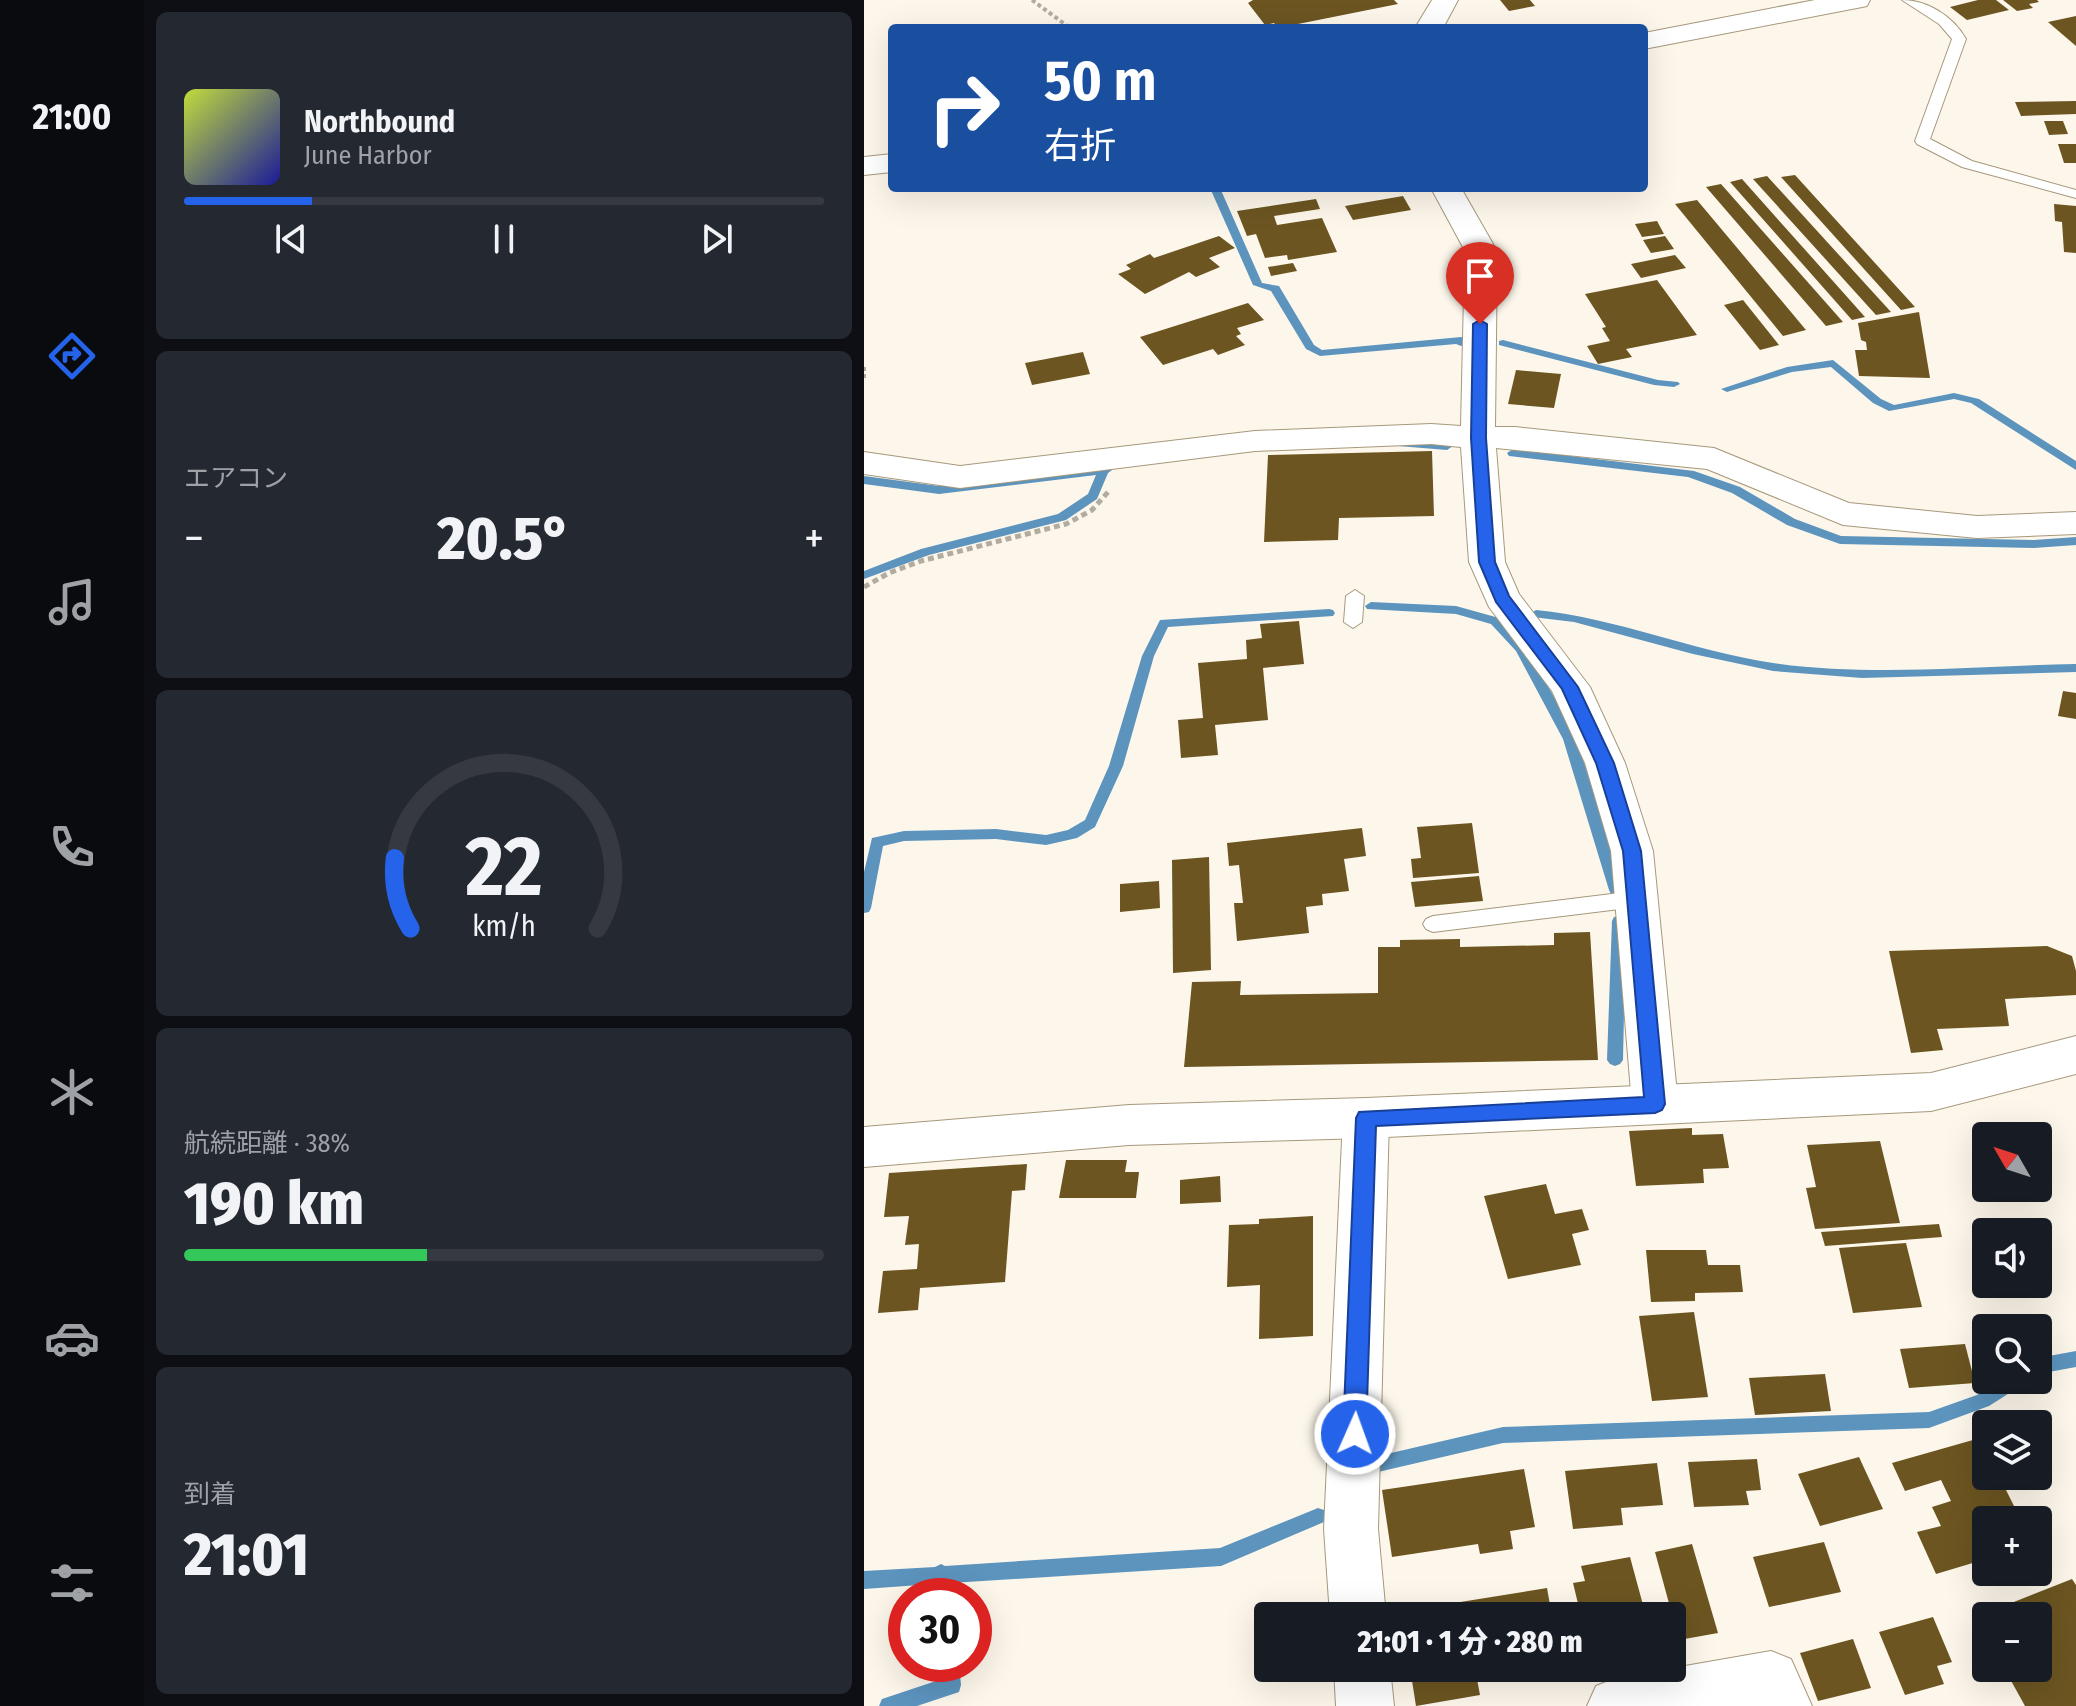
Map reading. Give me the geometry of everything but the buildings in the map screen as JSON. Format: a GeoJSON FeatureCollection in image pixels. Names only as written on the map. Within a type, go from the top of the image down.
{"type":"FeatureCollection","features":[{"type":"Feature","properties":{"kind":"street"},"geometry":{"type":"LineString","coordinates":[[1431,24],[1445,0]]}},
{"type":"Feature","properties":{"kind":"street"},"geometry":{"type":"LineString","coordinates":[[1648,40],[1857,0]]}},
{"type":"Feature","properties":{"kind":"street"},"geometry":{"type":"LineString","coordinates":[[864,166],[888,163]]}},
{"type":"Feature","properties":{"kind":"street"},"geometry":{"type":"LineString","coordinates":[[1448,192],[1481,251],[1478,438],[1487,562],[1502,598],[1570,687],[1605,763],[1632,851],[1655,1104]]}},
{"type":"Feature","properties":{"kind":"street"},"geometry":{"type":"LineString","coordinates":[[864,463],[960,477],[1255,441],[1431,434],[1515,437],[1714,459],[1843,514],[1977,527],[2076,523]]}},
{"type":"Feature","properties":{"kind":"street"},"geometry":{"type":"LineString","coordinates":[[864,1147],[1129,1125],[1366,1118],[1931,1092],[2076,1055]]}},
{"type":"Feature","properties":{"kind":"street"},"geometry":{"type":"LineString","coordinates":[[1357,1602],[1351,1529],[1366,1118]]}},
{"type":"Feature","properties":{"kind":"street"},"geometry":{"type":"LineString","coordinates":[[1616,1706],[1771,1679],[1783,1706]]}},
{"type":"Feature","properties":{"kind":"street"},"geometry":{"type":"LineString","coordinates":[[1363,1682],[1365,1706]]}},
{"type":"Feature","properties":{"kind":"lane"},"geometry":{"type":"LineString","coordinates":[[1908,0],[1942,20],[1956,32],[1959,39],[1922,141],[1967,164],[2076,194]]}},
{"type":"Feature","properties":{"kind":"lane"},"geometry":{"type":"LineString","coordinates":[[1353,622],[1355,596]]}},
{"type":"Feature","properties":{"kind":"lane"},"geometry":{"type":"LineString","coordinates":[[1433,924],[1636,899]]}},
{"type":"Feature","properties":{"kind":"path"},"geometry":{"type":"LineString","coordinates":[[1032,0],[1065,24]]}},
{"type":"Feature","properties":{"kind":"path"},"geometry":{"type":"LineString","coordinates":[[864,367],[864,379]]}},
{"type":"Feature","properties":{"kind":"path"},"geometry":{"type":"LineString","coordinates":[[864,587],[897,570],[936,557],[1079,520],[1103,501],[1121,457]]}},
{"type":"Feature","properties":{"kind":"waterway"},"geometry":{"type":"LineString","coordinates":[[1217,192],[1258,285],[1275,288],[1310,347],[1320,353],[1461,340],[1461,343]]}},
{"type":"Feature","properties":{"kind":"waterway"},"geometry":{"type":"LineString","coordinates":[[1503,343],[1658,383],[1674,384]]}},
{"type":"Feature","properties":{"kind":"waterway"},"geometry":{"type":"LineString","coordinates":[[1727,389],[1791,369],[1833,363],[1877,401],[1893,409],[1954,396],[1975,401],[2076,466]]}},
{"type":"Feature","properties":{"kind":"waterway"},"geometry":{"type":"LineString","coordinates":[[1402,444],[1447,446]]}},
{"type":"Feature","properties":{"kind":"waterway"},"geometry":{"type":"LineString","coordinates":[[1513,453],[1690,474],[1736,490],[1791,522],[1840,540],[2034,544],[2076,541]]}},
{"type":"Feature","properties":{"kind":"waterway"},"geometry":{"type":"LineString","coordinates":[[864,480],[939,490],[1106,470]]}},
{"type":"Feature","properties":{"kind":"waterway"},"geometry":{"type":"LineString","coordinates":[[864,575],[925,552],[1062,517],[1093,496],[1103,471]]}},
{"type":"Feature","properties":{"kind":"waterway"},"geometry":{"type":"LineString","coordinates":[[1371,606],[1456,610],[1495,621],[1521,649],[1570,739],[1616,890]]}},
{"type":"Feature","properties":{"kind":"waterway"},"geometry":{"type":"LineString","coordinates":[[864,908],[877,842],[904,836],[996,834],[1046,840],[1072,834],[1090,823],[1116,766],[1148,656],[1164,623],[1329,613]]}},
{"type":"Feature","properties":{"kind":"waterway"},"geometry":{"type":"LineString","coordinates":[[1536,614],[1574,618],[1693,650],[1773,667],[1862,674],[2076,668]]}},
{"type":"Feature","properties":{"kind":"waterway"},"geometry":{"type":"LineString","coordinates":[[1615,1060],[1619,921]]}},
{"type":"Feature","properties":{"kind":"waterway"},"geometry":{"type":"LineString","coordinates":[[2052,1363],[2076,1359]]}},
{"type":"Feature","properties":{"kind":"waterway"},"geometry":{"type":"LineString","coordinates":[[1378,1464],[1503,1435],[1929,1420],[1983,1401],[1994,1394]]}},
{"type":"Feature","properties":{"kind":"waterway"},"geometry":{"type":"LineString","coordinates":[[941,1575],[1221,1557],[1318,1516]]}},
{"type":"Feature","properties":{"kind":"waterway"},"geometry":{"type":"LineString","coordinates":[[864,1580],[941,1575]]}},
{"type":"Feature","properties":{"kind":"waterway"},"geometry":{"type":"LineString","coordinates":[[889,1706],[952,1685],[952,1682]]}},
{"type":"Feature","properties":{"kind":"route"},"geometry":{"type":"LineString","coordinates":[[1355,1434],[1366,1118],[1655,1104],[1632,851],[1605,763],[1570,687],[1502,598],[1487,562],[1478,438],[1480,324]]}}]}
